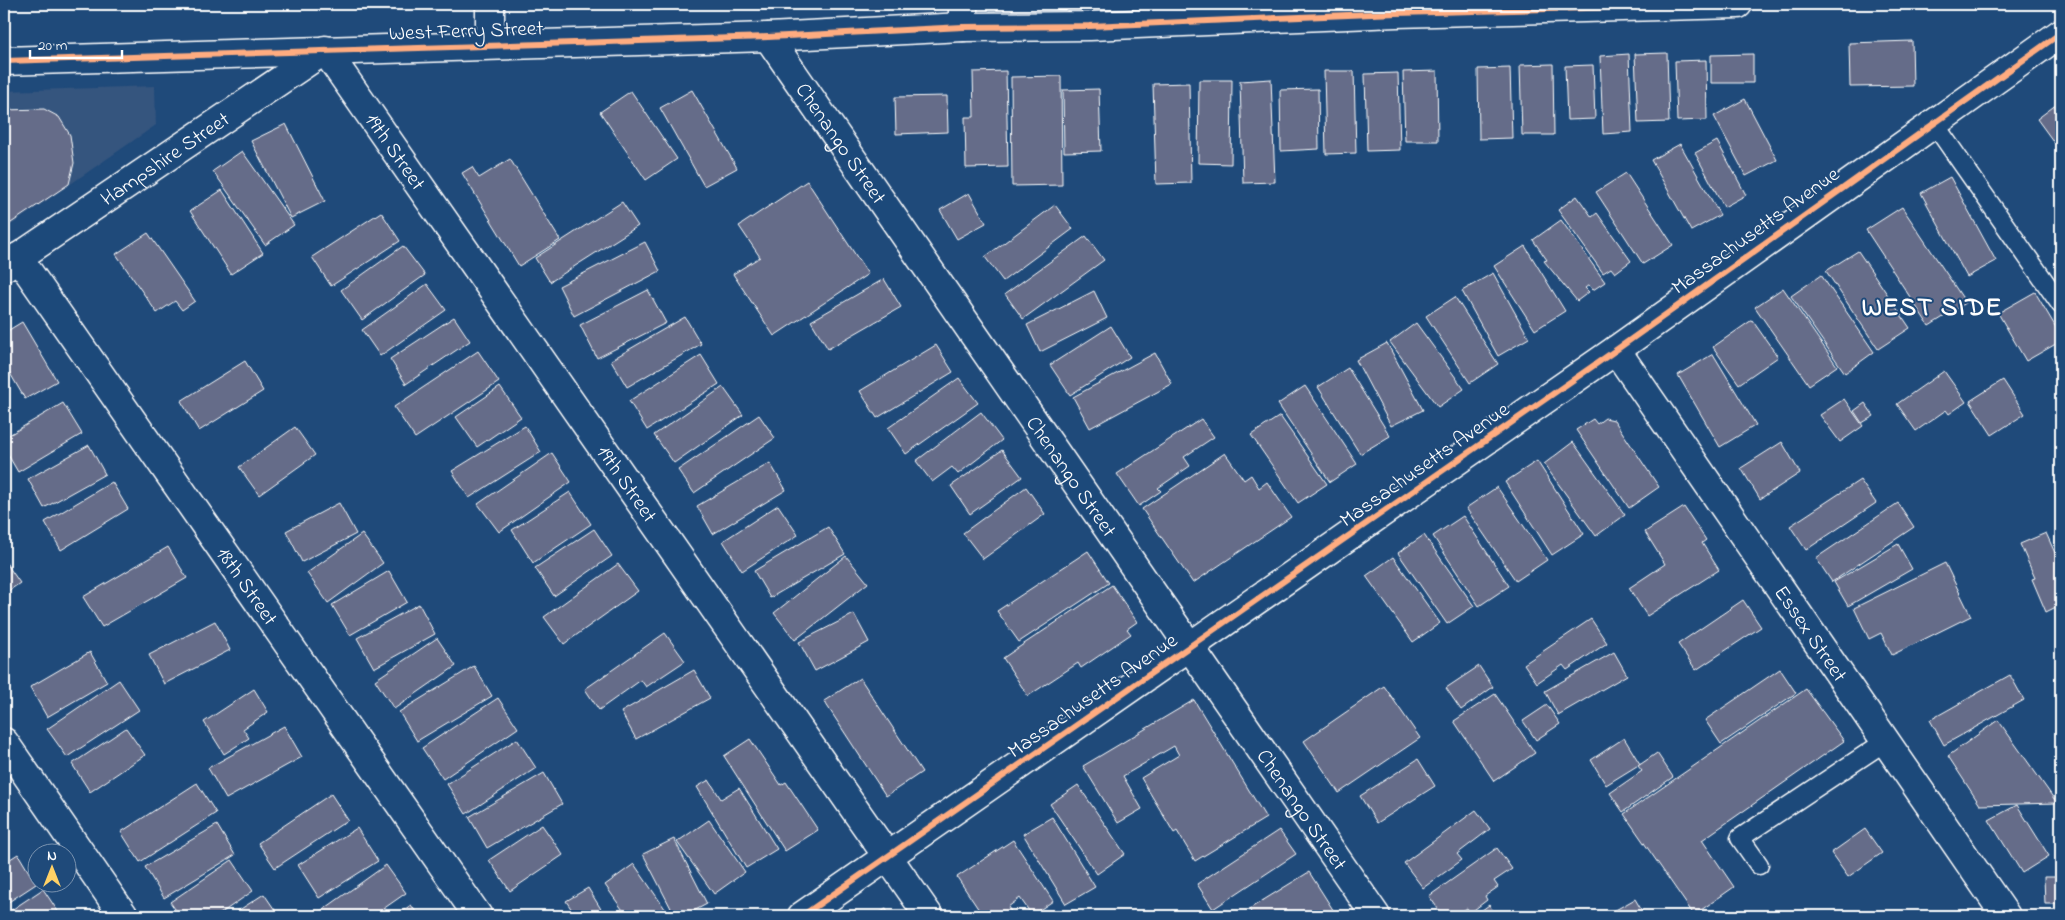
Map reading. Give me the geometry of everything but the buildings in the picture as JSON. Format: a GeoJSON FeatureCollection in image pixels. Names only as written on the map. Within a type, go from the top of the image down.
{"type":"FeatureCollection","features":[{"type":"Feature","properties":{"kind":"street"},"geometry":{"type":"LineString","coordinates":[[490,4],[490,45]]}},
{"type":"Feature","properties":{"kind":"street","name":"West Ferry Street"},"geometry":{"type":"LineString","coordinates":[[4,61],[768,36],[963,16],[1090,26],[1396,8],[1738,4]]}},
{"type":"Feature","properties":{"kind":"street","name":"Massachusetts Avenue"},"geometry":{"type":"LineString","coordinates":[[802,916],[1616,350],[2061,32]]}},
{"type":"Feature","properties":{"kind":"street","name":"Chenango Street"},"geometry":{"type":"LineString","coordinates":[[768,36],[1376,916]]}},
{"type":"Feature","properties":{"kind":"street","name":"Hampshire Street"},"geometry":{"type":"LineString","coordinates":[[11,262],[325,50]]}},
{"type":"Feature","properties":{"kind":"street","name":"19th Street"},"geometry":{"type":"LineString","coordinates":[[325,50],[929,916]]}},
{"type":"Feature","properties":{"kind":"street","name":"18th Street"},"geometry":{"type":"LineString","coordinates":[[11,262],[478,916]]}},
{"type":"Feature","properties":{"kind":"street","name":"Essex Street"},"geometry":{"type":"LineString","coordinates":[[1616,350],[2006,916]]}},
{"type":"Feature","properties":{"kind":"street"},"geometry":{"type":"LineString","coordinates":[[4,742],[124,916]]}},
{"type":"Feature","properties":{"kind":"lane"},"geometry":{"type":"LineString","coordinates":[[1933,122],[2061,305]]}},
{"type":"Feature","properties":{"kind":"lane"},"geometry":{"type":"LineString","coordinates":[[1759,865],[1740,838],[1886,742]]}},
{"type":"Feature","properties":{"kind":"shaded area"},"geometry":{"type":"Polygon","coordinates":[[[155,86],[156,125],[4,230],[4,91],[155,86]]]}},
{"type":"Feature","properties":{"kind":"cycle path"},"geometry":{"type":"LineString","coordinates":[[4,61],[768,37],[963,27],[1090,26],[1396,13],[1738,4]]}},
{"type":"Feature","properties":{"kind":"cycle path"},"geometry":{"type":"LineString","coordinates":[[802,916],[1616,350],[2061,33]]}},
{"type":"Feature","properties":{"kind":"district","name":"WEST SIDE"},"geometry":{"type":"Point","coordinates":[1932,306]}}]}
